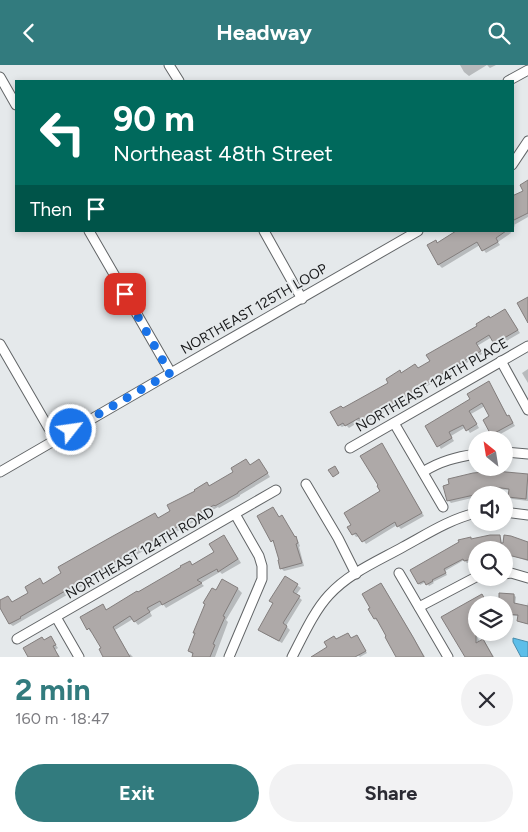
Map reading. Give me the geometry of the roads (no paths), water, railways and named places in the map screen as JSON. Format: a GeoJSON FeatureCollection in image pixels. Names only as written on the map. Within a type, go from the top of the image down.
{"type":"FeatureCollection","features":[{"type":"Feature","properties":{"kind":"street"},"geometry":{"type":"LineString","coordinates":[[169,65],[178,80]]}},
{"type":"Feature","properties":{"kind":"street"},"geometry":{"type":"LineString","coordinates":[[510,80],[528,69]]}},
{"type":"Feature","properties":{"kind":"street"},"geometry":{"type":"LineString","coordinates":[[0,77],[15,103]]}},
{"type":"Feature","properties":{"kind":"street"},"geometry":{"type":"LineString","coordinates":[[514,162],[528,141]]}},
{"type":"Feature","properties":{"kind":"street"},"geometry":{"type":"LineString","coordinates":[[90,232],[170,373]]}},
{"type":"Feature","properties":{"kind":"street"},"geometry":{"type":"LineString","coordinates":[[265,232],[302,299]]}},
{"type":"Feature","properties":{"kind":"street","name":"NORTHEAST 125TH LOOP"},"geometry":{"type":"LineString","coordinates":[[0,472],[416,232]]}},
{"type":"Feature","properties":{"kind":"street"},"geometry":{"type":"LineString","coordinates":[[0,344],[55,439]]}},
{"type":"Feature","properties":{"kind":"street","name":"NORTHEAST 124TH PLACE"},"geometry":{"type":"LineString","coordinates":[[350,448],[528,346]]}},
{"type":"Feature","properties":{"kind":"street"},"geometry":{"type":"LineString","coordinates":[[501,361],[528,410]]}},
{"type":"Feature","properties":{"kind":"street"},"geometry":{"type":"LineString","coordinates":[[394,423],[443,507]]}},
{"type":"Feature","properties":{"kind":"street"},"geometry":{"type":"LineString","coordinates":[[513,453],[528,454]]}},
{"type":"Feature","properties":{"kind":"street"},"geometry":{"type":"LineString","coordinates":[[422,472],[441,462],[468,455]]}},
{"type":"Feature","properties":{"kind":"street"},"geometry":{"type":"LineString","coordinates":[[306,484],[338,538],[356,574]]}},
{"type":"Feature","properties":{"kind":"street","name":"NORTHEAST 124TH ROAD"},"geometry":{"type":"LineString","coordinates":[[17,639],[276,490]]}},
{"type":"Feature","properties":{"kind":"street"},"geometry":{"type":"LineString","coordinates":[[513,513],[528,515]]}},
{"type":"Feature","properties":{"kind":"street"},"geometry":{"type":"LineString","coordinates":[[231,656],[262,579],[262,566],[259,556],[234,514]]}},
{"type":"Feature","properties":{"kind":"street"},"geometry":{"type":"LineString","coordinates":[[292,657],[328,595],[344,581],[437,528],[468,515]]}},
{"type":"Feature","properties":{"kind":"street"},"geometry":{"type":"LineString","coordinates":[[399,573],[448,657]]}},
{"type":"Feature","properties":{"kind":"street"},"geometry":{"type":"LineString","coordinates":[[513,574],[528,578]]}},
{"type":"Feature","properties":{"kind":"street"},"geometry":{"type":"LineString","coordinates":[[419,607],[468,581]]}},
{"type":"Feature","properties":{"kind":"street"},"geometry":{"type":"LineString","coordinates":[[56,617],[79,657]]}},
{"type":"Feature","properties":{"kind":"water"},"geometry":{"type":"Polygon","coordinates":[[[513,638],[528,642],[528,657],[521,657],[513,638]]]}}]}
